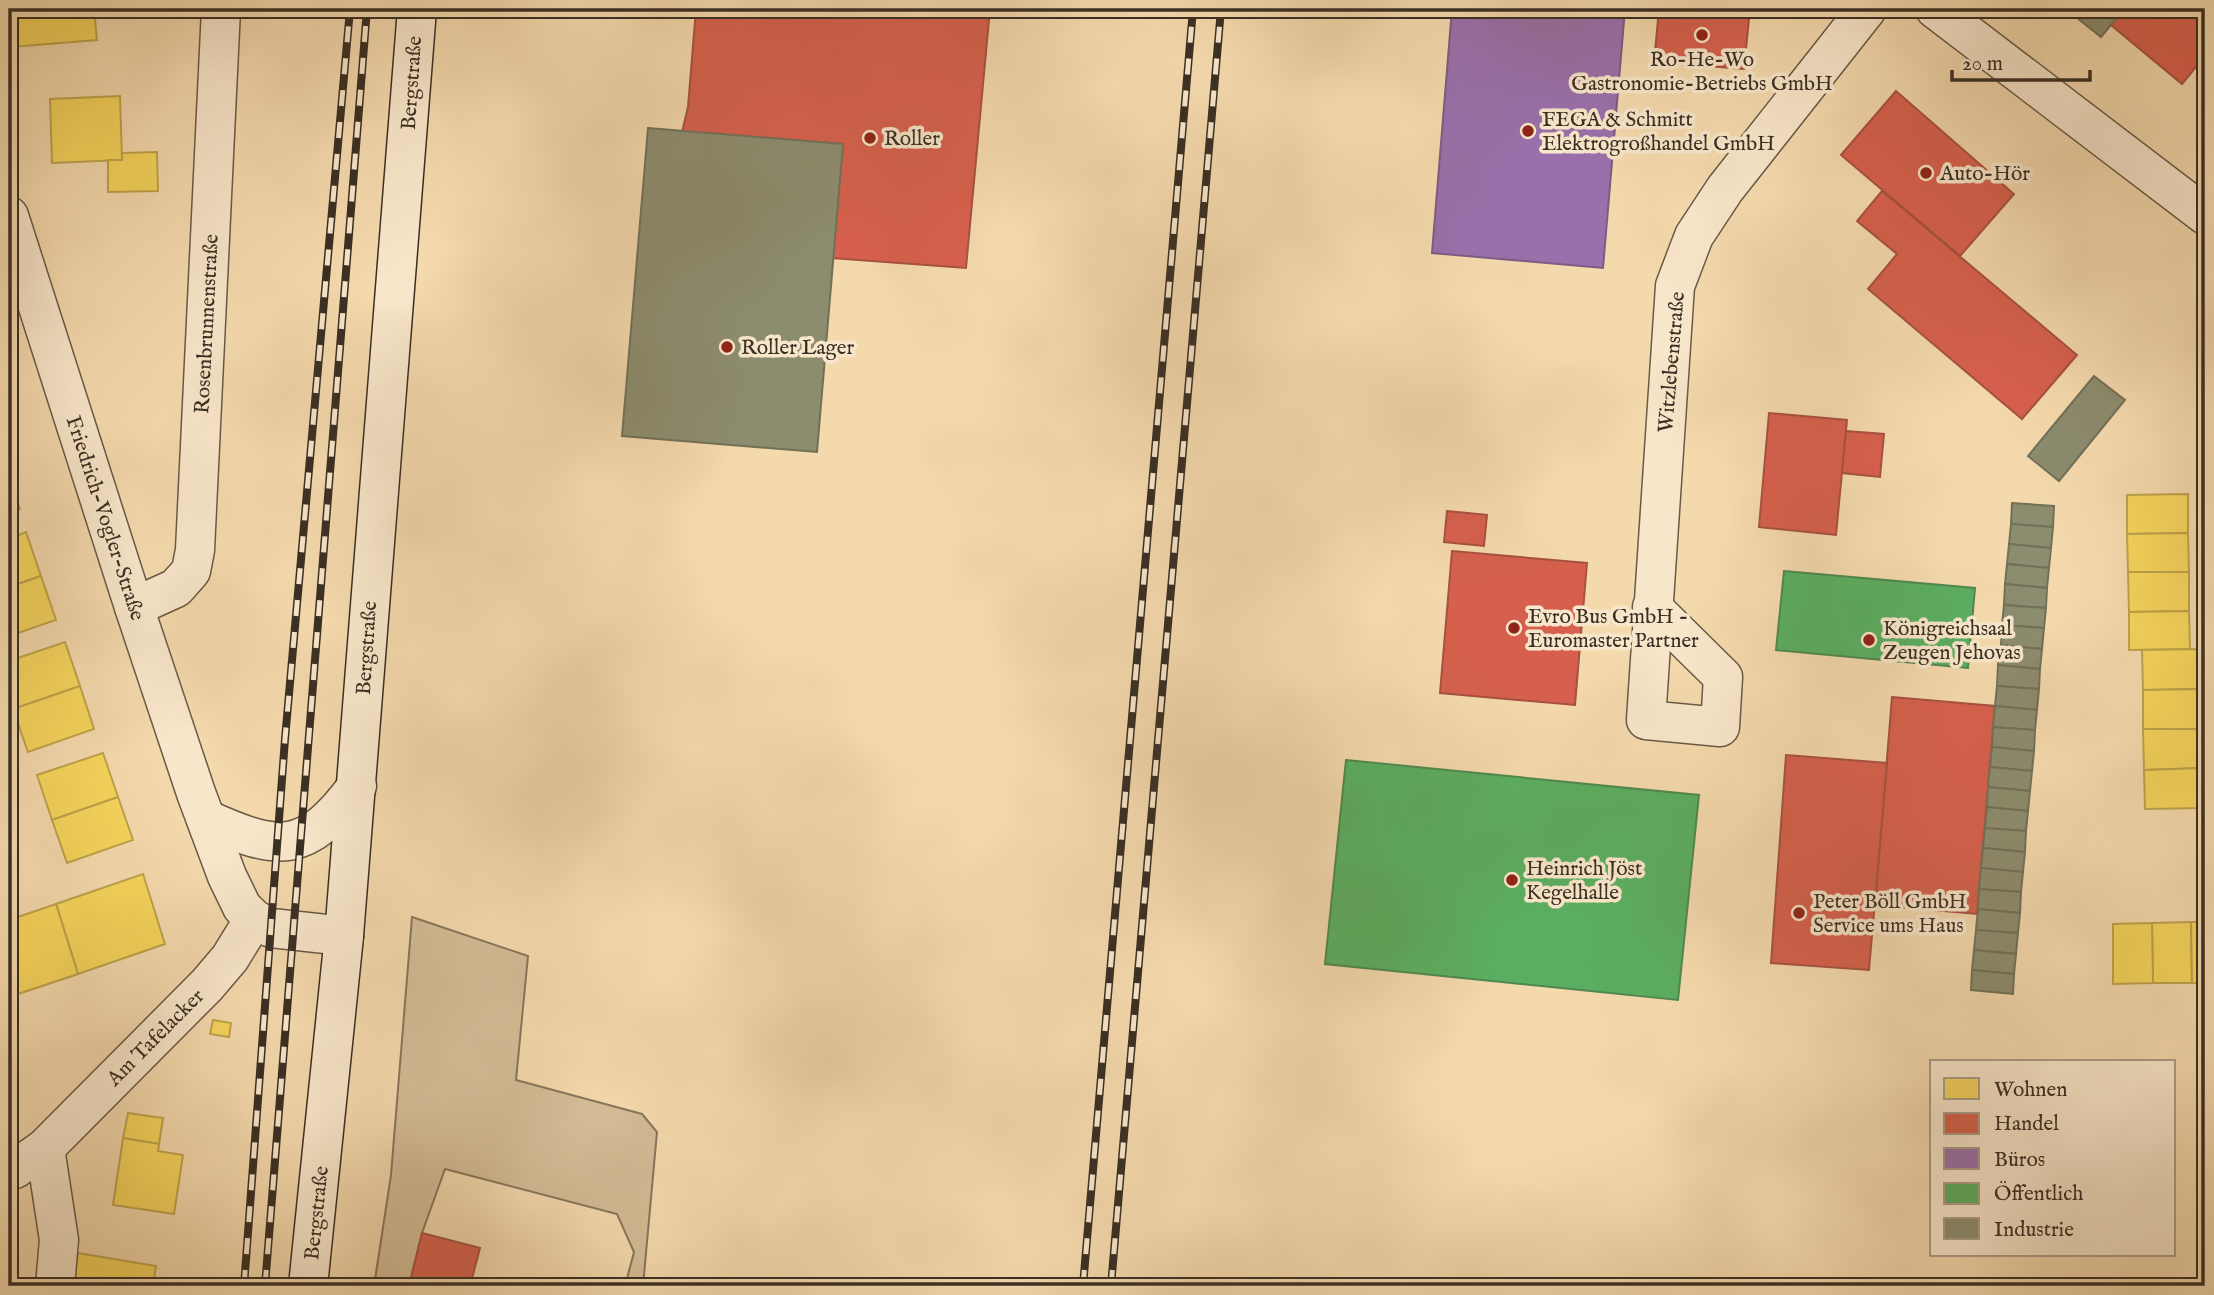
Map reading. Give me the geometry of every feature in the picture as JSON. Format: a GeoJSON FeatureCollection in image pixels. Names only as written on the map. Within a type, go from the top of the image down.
{"type":"FeatureCollection","features":[{"type":"Feature","properties":{"kind":"street","name":"Rosenbrunnenstraße"},"geometry":{"type":"LineString","coordinates":[[134,607],[176,588],[191,571],[195,550],[221,9]]}},
{"type":"Feature","properties":{"kind":"street","name":"Bergstraße"},"geometry":{"type":"LineString","coordinates":[[308,1286],[344,936],[417,9]]}},
{"type":"Feature","properties":{"kind":"street","name":"Witzlebenstraße"},"geometry":{"type":"LineString","coordinates":[[1652,607],[1675,286],[1694,236],[1725,190],[1867,9]]}},
{"type":"Feature","properties":{"kind":"street"},"geometry":{"type":"LineString","coordinates":[[1935,9],[2205,215]]}},
{"type":"Feature","properties":{"kind":"street","name":"Friedrich-Vogler-Straße"},"geometry":{"type":"LineString","coordinates":[[9,216],[134,607],[206,819],[227,876],[242,907],[254,919]]}},
{"type":"Feature","properties":{"kind":"street"},"geometry":{"type":"LineString","coordinates":[[206,819],[255,840],[289,841],[314,832],[324,824],[342,806],[356,786]]}},
{"type":"Feature","properties":{"kind":"street"},"geometry":{"type":"LineString","coordinates":[[254,919],[271,928],[344,936]]}},
{"type":"Feature","properties":{"kind":"street","name":"Am Tafelacker"},"geometry":{"type":"LineString","coordinates":[[9,1170],[15,1169],[45,1148],[207,985],[230,958],[254,919]]}},
{"type":"Feature","properties":{"kind":"street"},"geometry":{"type":"LineString","coordinates":[[45,1148],[59,1240],[55,1286]]}},
{"type":"Feature","properties":{"kind":"shaded area"},"geometry":{"type":"Polygon","coordinates":[[[412,917],[528,956],[516,1080],[642,1114],[657,1132],[643,1286],[625,1286],[634,1252],[617,1214],[445,1169],[422,1233],[409,1286],[374,1286],[391,1175],[412,917]]]}},
{"type":"Feature","properties":{"kind":"building: Wohnen"},"geometry":{"type":"Polygon","coordinates":[[[9,9],[94,9],[97,40],[11,47],[9,9]]]}},
{"type":"Feature","properties":{"kind":"building: Wohnen"},"geometry":{"type":"Polygon","coordinates":[[[120,96],[122,160],[52,163],[50,99],[120,96]]]}},
{"type":"Feature","properties":{"kind":"building: Wohnen"},"geometry":{"type":"Polygon","coordinates":[[[157,152],[158,191],[108,192],[108,160],[122,160],[122,153],[157,152]]]}},
{"type":"Feature","properties":{"kind":"building: Wohnen"},"geometry":{"type":"Polygon","coordinates":[[[9,478],[20,509],[9,513],[9,478]]]}},
{"type":"Feature","properties":{"kind":"building: Wohnen"},"geometry":{"type":"Polygon","coordinates":[[[2188,494],[2188,533],[2127,534],[2127,495],[2188,494]]]}},
{"type":"Feature","properties":{"kind":"building: Wohnen"},"geometry":{"type":"Polygon","coordinates":[[[26,532],[41,576],[9,587],[9,539],[26,532]]]}},
{"type":"Feature","properties":{"kind":"building: Wohnen"},"geometry":{"type":"Polygon","coordinates":[[[2188,533],[2189,572],[2128,572],[2127,534],[2188,533]]]}},
{"type":"Feature","properties":{"kind":"building: Wohnen"},"geometry":{"type":"Polygon","coordinates":[[[2128,572],[2189,572],[2189,611],[2129,612],[2128,572]]]}},
{"type":"Feature","properties":{"kind":"building: Wohnen"},"geometry":{"type":"Polygon","coordinates":[[[41,576],[56,620],[9,636],[9,587],[41,576]]]}},
{"type":"Feature","properties":{"kind":"building: Wohnen"},"geometry":{"type":"Polygon","coordinates":[[[2189,611],[2190,649],[2129,650],[2129,612],[2189,611]]]}},
{"type":"Feature","properties":{"kind":"building: Wohnen"},"geometry":{"type":"Polygon","coordinates":[[[65,642],[80,686],[13,709],[9,697],[9,661],[65,642]]]}},
{"type":"Feature","properties":{"kind":"building: Wohnen"},"geometry":{"type":"Polygon","coordinates":[[[2202,649],[2202,689],[2143,690],[2142,650],[2202,649]]]}},
{"type":"Feature","properties":{"kind":"building: Wohnen"},"geometry":{"type":"Polygon","coordinates":[[[80,686],[94,729],[28,752],[13,709],[80,686]]]}},
{"type":"Feature","properties":{"kind":"building: Wohnen"},"geometry":{"type":"Polygon","coordinates":[[[2202,689],[2203,729],[2143,729],[2143,690],[2202,689]]]}},
{"type":"Feature","properties":{"kind":"building: Wohnen"},"geometry":{"type":"Polygon","coordinates":[[[2143,729],[2203,729],[2203,768],[2144,770],[2143,729]]]}},
{"type":"Feature","properties":{"kind":"building: Wohnen"},"geometry":{"type":"Polygon","coordinates":[[[103,753],[118,797],[52,820],[37,775],[103,753]]]}},
{"type":"Feature","properties":{"kind":"building: Wohnen"},"geometry":{"type":"Polygon","coordinates":[[[2203,768],[2204,808],[2145,809],[2144,770],[2203,768]]]}},
{"type":"Feature","properties":{"kind":"building: Wohnen"},"geometry":{"type":"Polygon","coordinates":[[[118,797],[133,840],[67,863],[52,820],[118,797]]]}},
{"type":"Feature","properties":{"kind":"building: Wohnen"},"geometry":{"type":"Polygon","coordinates":[[[143,874],[165,944],[78,974],[56,904],[143,874]]]}},
{"type":"Feature","properties":{"kind":"building: Wohnen"},"geometry":{"type":"Polygon","coordinates":[[[56,904],[78,974],[9,997],[9,920],[56,904]]]}},
{"type":"Feature","properties":{"kind":"building: Wohnen"},"geometry":{"type":"Polygon","coordinates":[[[2191,922],[2192,983],[2153,983],[2152,923],[2191,922]]]}},
{"type":"Feature","properties":{"kind":"building: Wohnen"},"geometry":{"type":"Polygon","coordinates":[[[2191,922],[2205,922],[2205,983],[2192,983],[2191,922]]]}},
{"type":"Feature","properties":{"kind":"building: Wohnen"},"geometry":{"type":"Polygon","coordinates":[[[2152,923],[2153,983],[2113,984],[2113,924],[2152,923]]]}},
{"type":"Feature","properties":{"kind":"building: Wohnen"},"geometry":{"type":"Polygon","coordinates":[[[213,1020],[231,1023],[229,1037],[210,1034],[213,1020]]]}},
{"type":"Feature","properties":{"kind":"building: Wohnen"},"geometry":{"type":"Polygon","coordinates":[[[128,1113],[163,1118],[159,1144],[123,1138],[128,1113]]]}},
{"type":"Feature","properties":{"kind":"building: Wohnen"},"geometry":{"type":"Polygon","coordinates":[[[123,1138],[159,1144],[158,1151],[183,1155],[174,1214],[113,1205],[123,1138]]]}},
{"type":"Feature","properties":{"kind":"building: Wohnen"},"geometry":{"type":"Polygon","coordinates":[[[78,1253],[156,1266],[153,1286],[72,1286],[78,1253]]]}},
{"type":"Feature","properties":{"kind":"building: Handel","name":"Roller"},"geometry":{"type":"Polygon","coordinates":[[[696,9],[990,9],[966,268],[832,258],[843,144],[682,132],[688,107],[696,9]]]}},
{"type":"Feature","properties":{"kind":"building: Handel","name":"Ro-He-Wo Gastronomie-Betriebs GmbH"},"geometry":{"type":"Polygon","coordinates":[[[1659,9],[1750,9],[1744,69],[1654,62],[1659,9]]]}},
{"type":"Feature","properties":{"kind":"building: Handel"},"geometry":{"type":"Polygon","coordinates":[[[2124,9],[2205,9],[2205,56],[2182,84],[2111,25],[2124,9]]]}},
{"type":"Feature","properties":{"kind":"building: Handel","name":"Auto-Hör"},"geometry":{"type":"Polygon","coordinates":[[[1896,91],[2014,194],[1960,256],[1841,155],[1896,91]]]}},
{"type":"Feature","properties":{"kind":"building: Handel"},"geometry":{"type":"Polygon","coordinates":[[[1882,191],[2077,355],[2022,419],[1868,289],[1897,254],[1857,221],[1882,191]]]}},
{"type":"Feature","properties":{"kind":"building: Handel"},"geometry":{"type":"Polygon","coordinates":[[[1769,413],[1847,420],[1836,535],[1759,527],[1769,413]]]}},
{"type":"Feature","properties":{"kind":"building: Handel"},"geometry":{"type":"Polygon","coordinates":[[[1846,431],[1884,434],[1880,477],[1842,473],[1846,431]]]}},
{"type":"Feature","properties":{"kind":"building: Handel"},"geometry":{"type":"Polygon","coordinates":[[[1447,511],[1487,515],[1484,546],[1444,542],[1447,511]]]}},
{"type":"Feature","properties":{"kind":"building: Handel","name":"Evro Bus GmbH - Euromaster Partner"},"geometry":{"type":"Polygon","coordinates":[[[1452,551],[1587,563],[1575,705],[1440,693],[1452,551]]]}},
{"type":"Feature","properties":{"kind":"building: Handel"},"geometry":{"type":"Polygon","coordinates":[[[1892,697],[1995,706],[1977,914],[1875,905],[1892,697]]]}},
{"type":"Feature","properties":{"kind":"building: Handel"},"geometry":{"type":"Polygon","coordinates":[[[1786,755],[1887,763],[1869,970],[1771,963],[1786,755]]]}},
{"type":"Feature","properties":{"kind":"building: Handel"},"geometry":{"type":"Polygon","coordinates":[[[422,1233],[480,1248],[470,1286],[409,1286],[422,1233]]]}},
{"type":"Feature","properties":{"kind":"building: Büros","name":"FEGA & Schmitt Elektrogroßhandel GmbH"},"geometry":{"type":"Polygon","coordinates":[[[1452,9],[1625,9],[1603,268],[1432,253],[1452,9]]]}},
{"type":"Feature","properties":{"kind":"building: Öffentlich"},"geometry":{"type":"Polygon","coordinates":[[[1784,571],[1975,588],[1968,668],[1776,650],[1784,571]]]}},
{"type":"Feature","properties":{"kind":"building: Öffentlich","name":"Heinrich Jöst Kegelhalle"},"geometry":{"type":"Polygon","coordinates":[[[1346,760],[1699,795],[1678,1000],[1325,964],[1346,760]]]}},
{"type":"Feature","properties":{"kind":"building: Industrie"},"geometry":{"type":"Polygon","coordinates":[[[2066,9],[2124,9],[2101,37],[2066,9]]]}},
{"type":"Feature","properties":{"kind":"building: Industrie","name":"Roller Lager"},"geometry":{"type":"Polygon","coordinates":[[[648,128],[843,144],[817,452],[622,436],[648,128]]]}},
{"type":"Feature","properties":{"kind":"building: Industrie"},"geometry":{"type":"Polygon","coordinates":[[[2094,376],[2125,400],[2059,481],[2028,456],[2094,376]]]}},
{"type":"Feature","properties":{"kind":"building: Industrie"},"geometry":{"type":"Polygon","coordinates":[[[2012,503],[2054,506],[2053,527],[2011,524],[2012,503]]]}},
{"type":"Feature","properties":{"kind":"building: Industrie"},"geometry":{"type":"Polygon","coordinates":[[[2011,524],[2053,527],[2051,548],[2009,544],[2011,524]]]}},
{"type":"Feature","properties":{"kind":"building: Industrie"},"geometry":{"type":"Polygon","coordinates":[[[2009,544],[2051,548],[2049,568],[2007,564],[2009,544]]]}},
{"type":"Feature","properties":{"kind":"building: Industrie"},"geometry":{"type":"Polygon","coordinates":[[[2007,564],[2049,568],[2047,588],[2005,584],[2007,564]]]}},
{"type":"Feature","properties":{"kind":"building: Industrie"},"geometry":{"type":"Polygon","coordinates":[[[2005,584],[2047,588],[2046,608],[2004,605],[2005,584]]]}},
{"type":"Feature","properties":{"kind":"building: Industrie"},"geometry":{"type":"Polygon","coordinates":[[[2004,605],[2046,608],[2044,628],[2002,625],[2004,605]]]}},
{"type":"Feature","properties":{"kind":"building: Industrie"},"geometry":{"type":"Polygon","coordinates":[[[2002,625],[2044,628],[2042,649],[2001,645],[2002,625]]]}},
{"type":"Feature","properties":{"kind":"building: Industrie"},"geometry":{"type":"Polygon","coordinates":[[[2001,645],[2042,649],[2040,669],[1998,665],[2001,645]]]}},
{"type":"Feature","properties":{"kind":"building: Industrie"},"geometry":{"type":"Polygon","coordinates":[[[1998,665],[2040,669],[2039,689],[1997,686],[1998,665]]]}},
{"type":"Feature","properties":{"kind":"building: Industrie"},"geometry":{"type":"Polygon","coordinates":[[[1997,686],[2039,689],[2037,710],[1995,706],[1997,686]]]}},
{"type":"Feature","properties":{"kind":"building: Industrie"},"geometry":{"type":"Polygon","coordinates":[[[1995,706],[2037,710],[2035,730],[1993,727],[1995,706]]]}},
{"type":"Feature","properties":{"kind":"building: Industrie"},"geometry":{"type":"Polygon","coordinates":[[[1993,727],[2035,730],[2034,751],[1992,747],[1993,727]]]}},
{"type":"Feature","properties":{"kind":"building: Industrie"},"geometry":{"type":"Polygon","coordinates":[[[1992,747],[2034,751],[2032,771],[1990,767],[1992,747]]]}},
{"type":"Feature","properties":{"kind":"building: Industrie"},"geometry":{"type":"Polygon","coordinates":[[[1990,767],[2032,771],[2030,791],[1988,787],[1990,767]]]}},
{"type":"Feature","properties":{"kind":"building: Industrie"},"geometry":{"type":"Polygon","coordinates":[[[1988,787],[2030,791],[2028,811],[1987,807],[1988,787]]]}},
{"type":"Feature","properties":{"kind":"building: Industrie"},"geometry":{"type":"Polygon","coordinates":[[[1987,807],[2028,811],[2026,831],[1985,828],[1987,807]]]}},
{"type":"Feature","properties":{"kind":"building: Industrie"},"geometry":{"type":"Polygon","coordinates":[[[1985,828],[2026,831],[2025,852],[1983,848],[1985,828]]]}},
{"type":"Feature","properties":{"kind":"building: Industrie"},"geometry":{"type":"Polygon","coordinates":[[[1983,848],[2025,852],[2023,872],[1981,868],[1983,848]]]}},
{"type":"Feature","properties":{"kind":"building: Industrie"},"geometry":{"type":"Polygon","coordinates":[[[1981,868],[2023,872],[2021,892],[1979,889],[1981,868]]]}},
{"type":"Feature","properties":{"kind":"building: Industrie"},"geometry":{"type":"Polygon","coordinates":[[[1979,889],[2021,892],[2020,913],[1978,909],[1979,889]]]}},
{"type":"Feature","properties":{"kind":"building: Industrie"},"geometry":{"type":"Polygon","coordinates":[[[1978,909],[2020,913],[2018,933],[1976,930],[1978,909]]]}},
{"type":"Feature","properties":{"kind":"building: Industrie"},"geometry":{"type":"Polygon","coordinates":[[[1976,930],[2018,933],[2016,954],[1974,950],[1976,930]]]}},
{"type":"Feature","properties":{"kind":"building: Industrie"},"geometry":{"type":"Polygon","coordinates":[[[1974,950],[2016,954],[2014,974],[1972,970],[1974,950]]]}},
{"type":"Feature","properties":{"kind":"building: Industrie"},"geometry":{"type":"Polygon","coordinates":[[[1972,970],[2014,974],[2013,994],[1971,990],[1972,970]]]}},
{"type":"Feature","properties":{"kind":"railway"},"geometry":{"type":"LineString","coordinates":[[244,1286],[285,739],[350,9]]}},
{"type":"Feature","properties":{"kind":"railway"},"geometry":{"type":"LineString","coordinates":[[265,1286],[367,9]]}},
{"type":"Feature","properties":{"kind":"railway"},"geometry":{"type":"LineString","coordinates":[[1083,1286],[1193,9]]}},
{"type":"Feature","properties":{"kind":"railway"},"geometry":{"type":"LineString","coordinates":[[1111,1286],[1221,9]]}},
{"type":"Feature","properties":{"kind":"place","name":"Ro-He-Wo Gastronomie-Betriebs GmbH"},"geometry":{"type":"Point","coordinates":[1702,35]}},
{"type":"Feature","properties":{"kind":"place","name":"FEGA & Schmitt Elektrogroßhandel GmbH"},"geometry":{"type":"Point","coordinates":[1528,131]}},
{"type":"Feature","properties":{"kind":"place","name":"Roller"},"geometry":{"type":"Point","coordinates":[870,138]}},
{"type":"Feature","properties":{"kind":"place","name":"Auto-Hör"},"geometry":{"type":"Point","coordinates":[1926,173]}},
{"type":"Feature","properties":{"kind":"place","name":"Roller Lager"},"geometry":{"type":"Point","coordinates":[727,347]}},
{"type":"Feature","properties":{"kind":"place","name":"Evro Bus GmbH - Euromaster Partner"},"geometry":{"type":"Point","coordinates":[1514,628]}},
{"type":"Feature","properties":{"kind":"place","name":"Königreichsaal Zeugen Jehovas"},"geometry":{"type":"Point","coordinates":[1869,640]}},
{"type":"Feature","properties":{"kind":"place","name":"Heinrich Jöst Kegelhalle"},"geometry":{"type":"Point","coordinates":[1512,880]}},
{"type":"Feature","properties":{"kind":"place","name":"Peter Böll GmbH Service ums Haus"},"geometry":{"type":"Point","coordinates":[1799,913]}}]}
